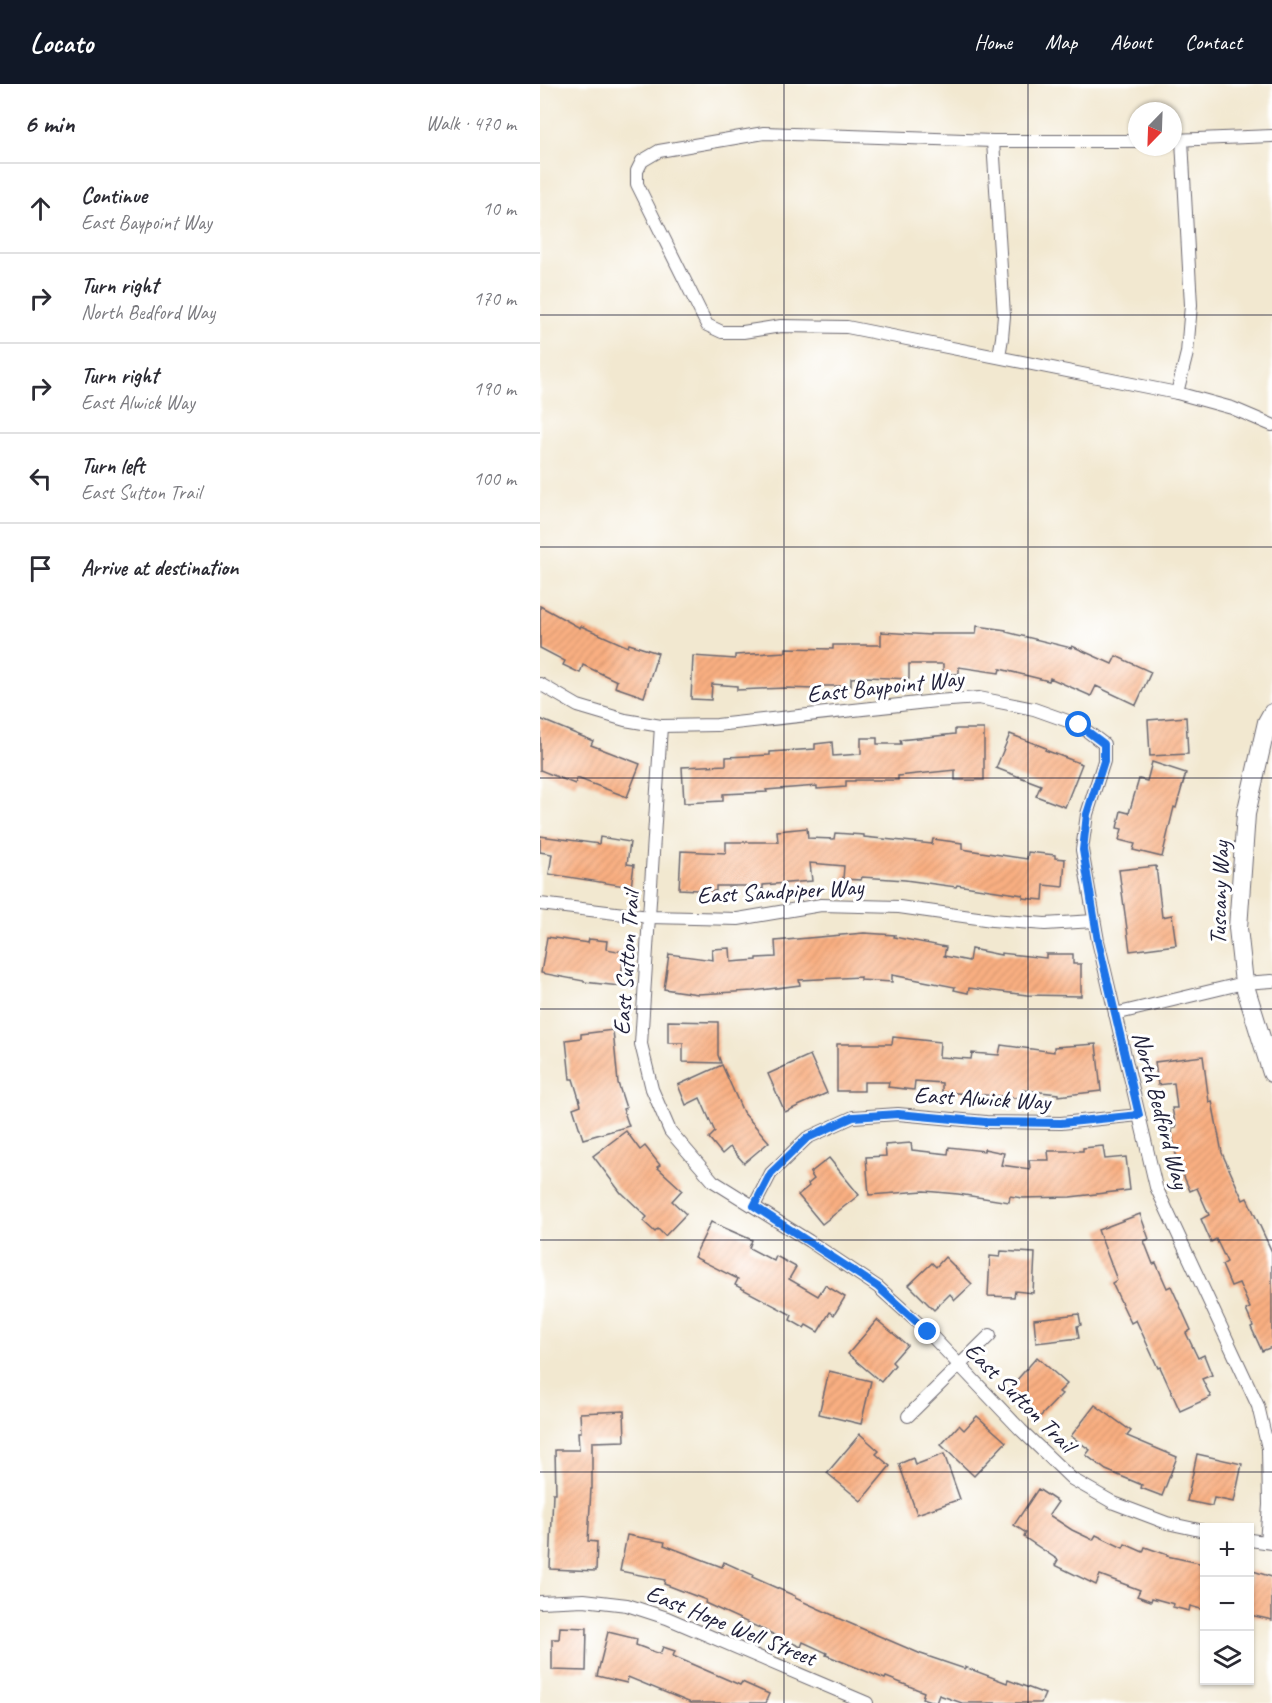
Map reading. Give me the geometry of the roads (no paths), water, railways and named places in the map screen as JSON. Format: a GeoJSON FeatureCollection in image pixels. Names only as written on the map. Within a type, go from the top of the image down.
{"type":"FeatureCollection","features":[{"type":"Feature","properties":{"kind":"street"},"geometry":{"type":"LineString","coordinates":[[1128,141],[993,141],[764,133],[659,152],[642,161],[636,171],[637,184],[707,325],[722,332],[743,332],[782,326],[847,327],[1177,393],[1232,408],[1272,425]]}},
{"type":"Feature","properties":{"kind":"street"},"geometry":{"type":"LineString","coordinates":[[1182,140],[1272,136]]}},
{"type":"Feature","properties":{"kind":"street"},"geometry":{"type":"LineString","coordinates":[[993,141],[1004,316],[999,356]]}},
{"type":"Feature","properties":{"kind":"street"},"geometry":{"type":"LineString","coordinates":[[1177,393],[1187,353],[1191,305],[1179,156]]}},
{"type":"Feature","properties":{"kind":"street","name":"East Baypoint Way"},"geometry":{"type":"LineString","coordinates":[[540,684],[578,706],[625,720],[661,726],[717,725],[979,698],[1034,709],[1079,725],[1104,744]]}},
{"type":"Feature","properties":{"kind":"street","name":"Tuscany Way"},"geometry":{"type":"LineString","coordinates":[[1272,713],[1267,722],[1246,814],[1238,928],[1244,983],[1272,1073]]}},
{"type":"Feature","properties":{"kind":"street","name":"East Sutton Trail"},"geometry":{"type":"LineString","coordinates":[[661,726],[641,1044],[652,1089],[670,1131],[713,1181],[878,1287],[928,1332],[1021,1430],[1072,1479],[1114,1503],[1167,1523],[1200,1530]]}},
{"type":"Feature","properties":{"kind":"street","name":"North Bedford Way"},"geometry":{"type":"LineString","coordinates":[[1104,744],[1104,761],[1087,814],[1083,850],[1094,921],[1156,1187],[1258,1406],[1268,1448],[1269,1542]]}},
{"type":"Feature","properties":{"kind":"street","name":"East Sandpiper Way"},"geometry":{"type":"LineString","coordinates":[[540,904],[649,917],[738,920],[821,905],[899,907],[992,920],[1045,924],[1094,921]]}},
{"type":"Feature","properties":{"kind":"street"},"geometry":{"type":"LineString","coordinates":[[1115,1014],[1244,983],[1272,981]]}},
{"type":"Feature","properties":{"kind":"street","name":"East Alwick Way"},"geometry":{"type":"LineString","coordinates":[[754,1206],[771,1173],[807,1138],[853,1117],[898,1114],[986,1122],[1061,1123],[1139,1115]]}},
{"type":"Feature","properties":{"kind":"street"},"geometry":{"type":"LineString","coordinates":[[908,1416],[990,1335]]}},
{"type":"Feature","properties":{"kind":"street"},"geometry":{"type":"LineString","coordinates":[[1254,1540],[1269,1542]]}},
{"type":"Feature","properties":{"kind":"street","name":"East Hope Well Street"},"geometry":{"type":"LineString","coordinates":[[540,1602],[584,1600],[627,1605],[667,1618],[867,1703]]}}]}
